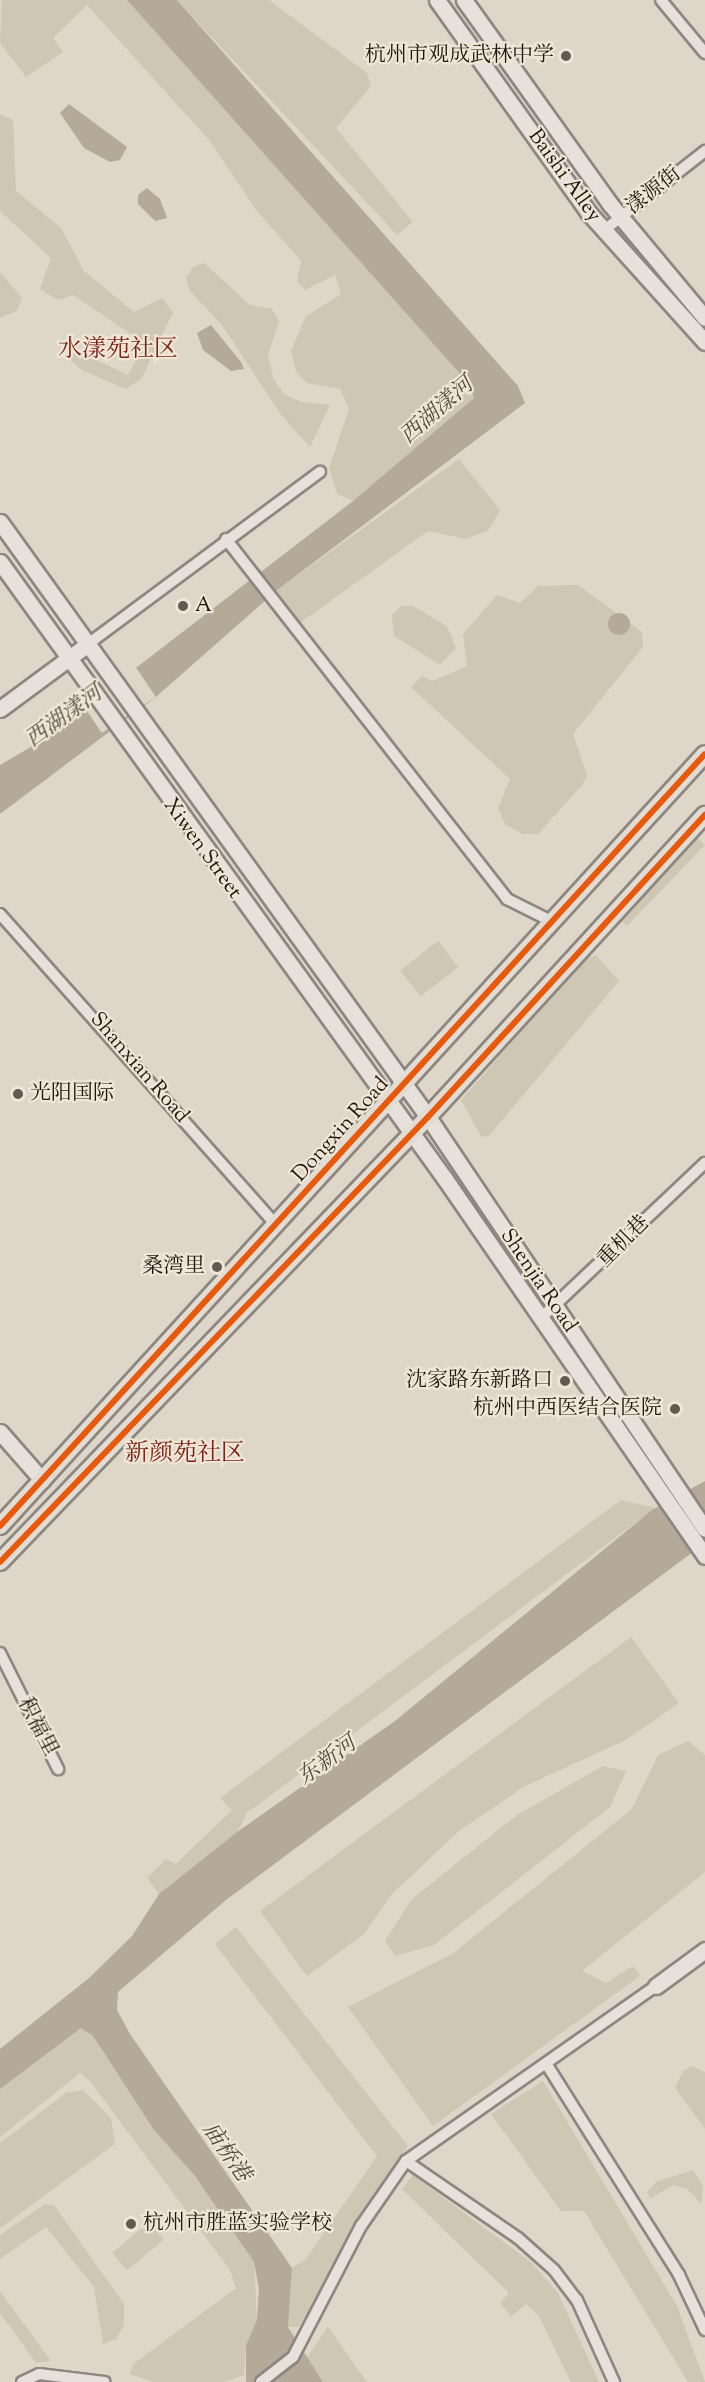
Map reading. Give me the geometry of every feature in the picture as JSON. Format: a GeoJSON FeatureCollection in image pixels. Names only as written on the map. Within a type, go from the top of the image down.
{"type":"FeatureCollection","features":[{"type":"Feature","properties":{"kind":"main road","name":"Baishi Alley"},"geometry":{"type":"LineString","coordinates":[[437,0],[603,231],[705,342]]}},
{"type":"Feature","properties":{"kind":"main road","name":"Baishi Alley"},"geometry":{"type":"LineString","coordinates":[[464,0],[620,218],[705,318]]}},
{"type":"Feature","properties":{"kind":"main road","name":"Xiwen Street"},"geometry":{"type":"LineString","coordinates":[[0,522],[405,1085]]}},
{"type":"Feature","properties":{"kind":"main road","name":"Xiwen Street"},"geometry":{"type":"LineString","coordinates":[[0,562],[115,727],[409,1134]]}},
{"type":"Feature","properties":{"kind":"main road"},"geometry":{"type":"LineString","coordinates":[[0,709],[88,644]]}},
{"type":"Feature","properties":{"kind":"main road","name":"Dongxin Road"},"geometry":{"type":"LineString","coordinates":[[0,1526],[387,1106],[705,754]]}},
{"type":"Feature","properties":{"kind":"main road"},"geometry":{"type":"LineString","coordinates":[[0,1562],[409,1134],[428,1117],[705,815]]}},
{"type":"Feature","properties":{"kind":"main road","name":"Shenjia Road"},"geometry":{"type":"LineString","coordinates":[[405,1085],[555,1307],[663,1482]]}},
{"type":"Feature","properties":{"kind":"main road","name":"Shenjia Road"},"geometry":{"type":"LineString","coordinates":[[409,1134],[541,1318],[663,1482]]}},
{"type":"Feature","properties":{"kind":"main road"},"geometry":{"type":"LineString","coordinates":[[0,1432],[42,1480]]}},
{"type":"Feature","properties":{"kind":"main road"},"geometry":{"type":"LineString","coordinates":[[663,1482],[705,1529]]}},
{"type":"Feature","properties":{"kind":"main road"},"geometry":{"type":"LineString","coordinates":[[663,1482],[704,1555]]}},
{"type":"Feature","properties":{"kind":"main road"},"geometry":{"type":"LineString","coordinates":[[656,1986],[705,1950]]}},
{"type":"Feature","properties":{"kind":"street"},"geometry":{"type":"LineString","coordinates":[[661,0],[705,53]]}},
{"type":"Feature","properties":{"kind":"street","name":"漾源街"},"geometry":{"type":"LineString","coordinates":[[603,231],[705,151]]}},
{"type":"Feature","properties":{"kind":"street"},"geometry":{"type":"LineString","coordinates":[[88,644],[226,539],[320,472]]}},
{"type":"Feature","properties":{"kind":"street"},"geometry":{"type":"LineString","coordinates":[[226,539],[286,622],[301,632],[507,899],[553,922]]}},
{"type":"Feature","properties":{"kind":"street","name":"Shanxian Road"},"geometry":{"type":"LineString","coordinates":[[0,914],[276,1225]]}},
{"type":"Feature","properties":{"kind":"street","name":"重机巷"},"geometry":{"type":"LineString","coordinates":[[541,1318],[705,1163]]}},
{"type":"Feature","properties":{"kind":"street","name":"积福里"},"geometry":{"type":"LineString","coordinates":[[0,1653],[58,1769]]}},
{"type":"Feature","properties":{"kind":"street"},"geometry":{"type":"LineString","coordinates":[[261,2382],[293,2357],[315,2318],[360,2226],[406,2161],[503,2089],[547,2065],[656,1986]]}},
{"type":"Feature","properties":{"kind":"street"},"geometry":{"type":"LineString","coordinates":[[547,2065],[679,2275],[705,2330]]}},
{"type":"Feature","properties":{"kind":"street"},"geometry":{"type":"LineString","coordinates":[[406,2161],[518,2238],[554,2270],[577,2300],[614,2382]]}},
{"type":"Feature","properties":{"kind":"street"},"geometry":{"type":"LineString","coordinates":[[22,2382],[39,2374],[69,2374],[105,2382]]}},
{"type":"Feature","properties":{"kind":"shaded area"},"geometry":{"type":"Polygon","coordinates":[[[2,0],[127,0],[472,386],[474,398],[353,501],[337,494],[329,468],[349,409],[340,389],[307,383],[296,372],[291,351],[306,316],[341,294],[335,275],[305,290],[297,281],[301,261],[257,211],[209,140],[87,5],[53,38],[63,52],[26,77],[0,43],[2,0]]]}},
{"type":"Feature","properties":{"kind":"shaded area"},"geometry":{"type":"Polygon","coordinates":[[[127,0],[177,0],[518,386],[525,403],[276,591],[157,696],[0,814],[0,765],[41,741],[353,501],[474,398],[471,386],[127,0]]]}},
{"type":"Feature","properties":{"kind":"shaded area"},"geometry":{"type":"Polygon","coordinates":[[[177,0],[269,0],[367,73],[371,86],[336,128],[413,222],[397,235],[177,0]]]}},
{"type":"Feature","properties":{"kind":"shaded area"},"geometry":{"type":"Polygon","coordinates":[[[69,104],[127,147],[120,160],[110,162],[84,148],[60,113],[69,104]]]}},
{"type":"Feature","properties":{"kind":"shaded area"},"geometry":{"type":"Polygon","coordinates":[[[0,115],[13,120],[16,191],[61,228],[84,271],[134,312],[162,298],[173,312],[142,378],[126,389],[82,370],[71,361],[67,346],[128,375],[144,343],[73,295],[58,300],[40,289],[51,258],[0,211],[0,115]]]}},
{"type":"Feature","properties":{"kind":"shaded area"},"geometry":{"type":"Polygon","coordinates":[[[147,188],[160,199],[167,218],[155,221],[138,204],[138,195],[147,188]]]}},
{"type":"Feature","properties":{"kind":"shaded area"},"geometry":{"type":"Polygon","coordinates":[[[204,263],[250,305],[272,309],[279,321],[268,355],[273,378],[284,394],[301,402],[330,405],[310,447],[282,416],[222,325],[190,291],[186,278],[193,267],[204,263]]]}},
{"type":"Feature","properties":{"kind":"shaded area"},"geometry":{"type":"Polygon","coordinates":[[[0,272],[22,298],[17,311],[0,318],[0,272]]]}},
{"type":"Feature","properties":{"kind":"shaded area"},"geometry":{"type":"Polygon","coordinates":[[[211,325],[241,362],[244,369],[231,371],[203,350],[197,333],[211,325]]]}},
{"type":"Feature","properties":{"kind":"shaded area"},"geometry":{"type":"Polygon","coordinates":[[[459,459],[500,510],[488,531],[465,539],[428,531],[300,623],[276,591],[459,459]]]}},
{"type":"Feature","properties":{"kind":"shaded area"},"geometry":{"type":"Polygon","coordinates":[[[578,585],[642,632],[643,647],[573,734],[587,775],[583,784],[538,834],[522,834],[505,824],[498,808],[510,779],[411,687],[422,676],[433,681],[467,666],[463,634],[497,595],[520,603],[538,586],[578,585]]]}},
{"type":"Feature","properties":{"kind":"shaded area"},"geometry":{"type":"Polygon","coordinates":[[[401,606],[413,606],[447,626],[456,648],[440,665],[394,636],[392,615],[401,606]]]}},
{"type":"Feature","properties":{"kind":"shaded area"},"geometry":{"type":"Polygon","coordinates":[[[619,613],[627,616],[630,624],[627,632],[619,635],[611,632],[608,624],[611,616],[619,613]]]}},
{"type":"Feature","properties":{"kind":"shaded area"},"geometry":{"type":"Polygon","coordinates":[[[696,837],[705,845],[627,926],[621,920],[696,837]]]}},
{"type":"Feature","properties":{"kind":"shaded area"},"geometry":{"type":"Polygon","coordinates":[[[438,941],[458,967],[420,997],[400,971],[438,941]]]}},
{"type":"Feature","properties":{"kind":"shaded area"},"geometry":{"type":"Polygon","coordinates":[[[596,955],[619,981],[488,1137],[481,1136],[461,1100],[585,959],[596,955]]]}},
{"type":"Feature","properties":{"kind":"shaded area"},"geometry":{"type":"Polygon","coordinates":[[[705,1481],[705,1543],[226,1900],[118,1992],[117,2010],[130,2034],[292,2268],[288,2327],[323,2382],[246,2382],[246,2345],[257,2320],[259,2289],[254,2262],[195,2176],[154,2130],[93,2036],[81,2028],[0,2089],[0,2049],[89,1978],[132,1936],[159,1894],[237,1832],[395,1721],[652,1510],[705,1481]]]}},
{"type":"Feature","properties":{"kind":"shaded area"},"geometry":{"type":"Polygon","coordinates":[[[621,1500],[655,1508],[247,1813],[237,1832],[159,1894],[147,1878],[166,1859],[176,1864],[232,1810],[220,1798],[621,1500]]]}},
{"type":"Feature","properties":{"kind":"shaded area"},"geometry":{"type":"Polygon","coordinates":[[[631,1637],[679,1703],[626,1740],[525,1786],[460,1830],[391,1895],[364,1934],[307,1976],[260,1911],[631,1637]]]}},
{"type":"Feature","properties":{"kind":"shaded area"},"geometry":{"type":"Polygon","coordinates":[[[688,1741],[705,1755],[705,1872],[582,1971],[606,1983],[633,1966],[640,1976],[433,2126],[348,2007],[452,1954],[632,1809],[658,1755],[688,1741]]]}},
{"type":"Feature","properties":{"kind":"shaded area"},"geometry":{"type":"Polygon","coordinates":[[[603,1766],[626,1771],[610,1807],[434,1945],[395,1956],[385,1941],[412,1899],[517,1815],[603,1766]]]}},
{"type":"Feature","properties":{"kind":"shaded area"},"geometry":{"type":"Polygon","coordinates":[[[236,1927],[408,2146],[299,2327],[288,2327],[292,2268],[306,2259],[377,2156],[215,1944],[236,1927]]]}},
{"type":"Feature","properties":{"kind":"shaded area"},"geometry":{"type":"Polygon","coordinates":[[[81,2028],[93,2036],[154,2130],[195,2176],[254,2262],[257,2320],[246,2345],[244,2375],[224,2382],[154,2382],[130,2374],[133,2364],[236,2288],[230,2270],[90,2081],[80,2073],[0,2137],[0,2089],[81,2028]]]}},
{"type":"Feature","properties":{"kind":"shaded area"},"geometry":{"type":"Polygon","coordinates":[[[693,2066],[705,2072],[705,2129],[675,2088],[683,2071],[693,2066]]]}},
{"type":"Feature","properties":{"kind":"shaded area"},"geometry":{"type":"Polygon","coordinates":[[[543,2081],[677,2306],[705,2382],[688,2382],[584,2211],[561,2211],[491,2114],[543,2081]]]}},
{"type":"Feature","properties":{"kind":"shaded area"},"geometry":{"type":"Polygon","coordinates":[[[83,2090],[111,2118],[115,2144],[0,2228],[0,2143],[66,2093],[83,2090]]]}},
{"type":"Feature","properties":{"kind":"shaded area"},"geometry":{"type":"Polygon","coordinates":[[[693,2170],[703,2186],[702,2204],[687,2189],[673,2185],[650,2199],[647,2192],[656,2182],[693,2170]]]}},
{"type":"Feature","properties":{"kind":"shaded area"},"geometry":{"type":"Polygon","coordinates":[[[413,2175],[532,2263],[558,2293],[599,2382],[571,2382],[539,2316],[526,2304],[511,2317],[500,2303],[509,2293],[402,2189],[413,2175]]]}},
{"type":"Feature","properties":{"kind":"shaded area"},"geometry":{"type":"Polygon","coordinates":[[[45,2204],[54,2205],[124,2304],[124,2325],[116,2339],[103,2344],[94,2287],[46,2227],[0,2259],[0,2235],[45,2204]]]}},
{"type":"Feature","properties":{"kind":"shaded area"},"geometry":{"type":"Polygon","coordinates":[[[149,2222],[164,2240],[127,2270],[112,2253],[149,2222]]]}},
{"type":"Feature","properties":{"kind":"shaded area"},"geometry":{"type":"Polygon","coordinates":[[[0,2291],[51,2361],[36,2363],[0,2313],[0,2291]]]}},
{"type":"Feature","properties":{"kind":"shaded area"},"geometry":{"type":"Polygon","coordinates":[[[328,2327],[367,2382],[323,2382],[307,2357],[328,2327]]]}},
{"type":"Feature","properties":{"kind":"pier"},"geometry":{"type":"Polygon","coordinates":[[[135,666],[156,697],[102,733],[81,702],[135,666]]]}},
{"type":"Feature","properties":{"kind":"cycle path"},"geometry":{"type":"LineString","coordinates":[[0,1526],[705,754]]}},
{"type":"Feature","properties":{"kind":"cycle path"},"geometry":{"type":"LineString","coordinates":[[0,1562],[428,1117],[705,815]]}},
{"type":"Feature","properties":{"kind":"place","name":"杭州市观成武林中学"},"geometry":{"type":"Point","coordinates":[566,56]}},
{"type":"Feature","properties":{"kind":"place","name":"A"},"geometry":{"type":"Point","coordinates":[183,606]}},
{"type":"Feature","properties":{"kind":"place","name":"光阳国际"},"geometry":{"type":"Point","coordinates":[18,1094]}},
{"type":"Feature","properties":{"kind":"place","name":"桑湾里"},"geometry":{"type":"Point","coordinates":[217,1267]}},
{"type":"Feature","properties":{"kind":"place","name":"沈家路东新路口"},"geometry":{"type":"Point","coordinates":[565,1381]}},
{"type":"Feature","properties":{"kind":"place","name":"杭州中西医结合医院"},"geometry":{"type":"Point","coordinates":[675,1409]}},
{"type":"Feature","properties":{"kind":"place","name":"杭州市胜蓝实验学校"},"geometry":{"type":"Point","coordinates":[131,2224]}},
{"type":"Feature","properties":{"kind":"district","name":"水漾苑社区"},"geometry":{"type":"Point","coordinates":[118,351]}},
{"type":"Feature","properties":{"kind":"district","name":"新颜苑社区"},"geometry":{"type":"Point","coordinates":[185,1455]}},
{"type":"Feature","properties":{"kind":"water label","name":"西湖漾河"},"geometry":{"type":"Point","coordinates":[438,412]}},
{"type":"Feature","properties":{"kind":"water label","name":"西湖漾河"},"geometry":{"type":"Point","coordinates":[65,718]}},
{"type":"Feature","properties":{"kind":"water label","name":"东新河"},"geometry":{"type":"Point","coordinates":[328,1762]}},
{"type":"Feature","properties":{"kind":"water label","name":"庙桥港"},"geometry":{"type":"Point","coordinates":[225,2153]}}]}
